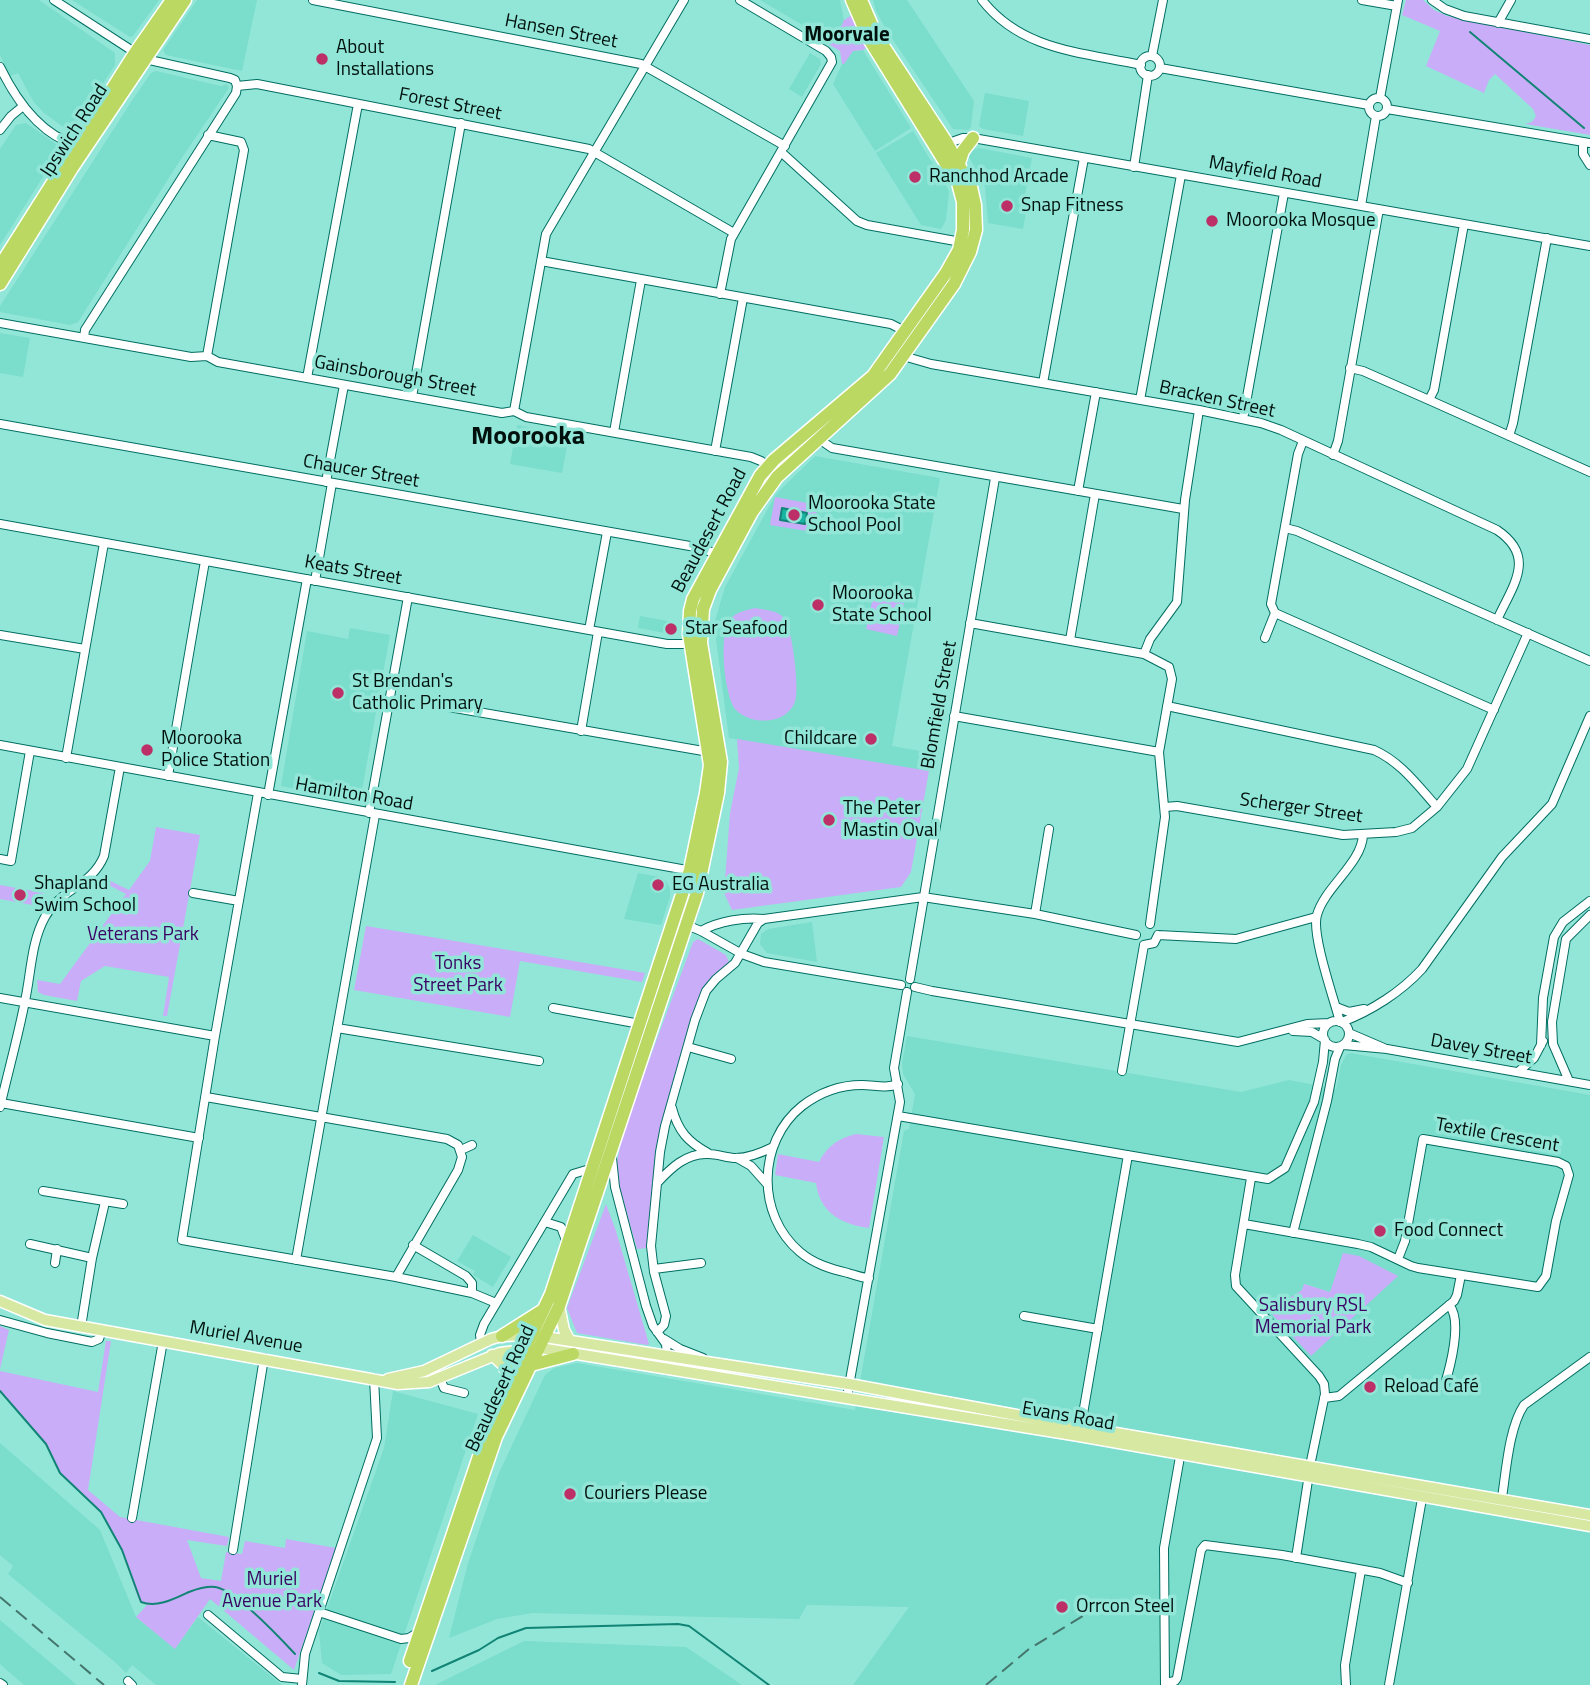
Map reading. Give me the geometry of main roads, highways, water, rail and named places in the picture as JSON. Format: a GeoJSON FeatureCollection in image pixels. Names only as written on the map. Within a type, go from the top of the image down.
{"type":"FeatureCollection","features":[{"type":"Feature","properties":{"kind":"highway","name":"Ipswich Road"},"geometry":{"type":"LineString","coordinates":[[0,284],[172,0]]}},
{"type":"Feature","properties":{"kind":"highway","name":"Ipswich Road"},"geometry":{"type":"LineString","coordinates":[[0,266],[76,145],[140,56],[185,0]]}},
{"type":"Feature","properties":{"kind":"highway","name":"Beaudesert Road"},"geometry":{"type":"LineString","coordinates":[[852,0],[869,39],[942,146],[959,163],[973,195],[976,218],[974,241],[954,284],[911,334]]}},
{"type":"Feature","properties":{"kind":"highway","name":"Beaudesert Road"},"geometry":{"type":"LineString","coordinates":[[696,871],[709,752],[695,643],[710,590],[752,512],[777,477],[874,391],[911,334],[961,242],[964,212],[961,193],[942,146],[884,49],[862,0]]}},
{"type":"Feature","properties":{"kind":"highway"},"geometry":{"type":"LineString","coordinates":[[959,163],[963,150],[973,138]]}},
{"type":"Feature","properties":{"kind":"highway","name":"Beaudesert Road"},"geometry":{"type":"LineString","coordinates":[[411,1685],[419,1632],[485,1437],[526,1348],[539,1340],[559,1306],[611,1148],[718,793],[721,762],[689,622],[693,599],[752,487],[768,466],[900,351]]}},
{"type":"Feature","properties":{"kind":"highway","name":"Beaudesert Road"},"geometry":{"type":"LineString","coordinates":[[403,1685],[440,1607],[496,1437],[531,1365],[545,1310],[640,1024],[680,923]]}},
{"type":"Feature","properties":{"kind":"highway"},"geometry":{"type":"LineString","coordinates":[[502,1336],[545,1310]]}},
{"type":"Feature","properties":{"kind":"highway"},"geometry":{"type":"LineString","coordinates":[[531,1365],[571,1348]]}},
{"type":"Feature","properties":{"kind":"highway"},"geometry":{"type":"LineString","coordinates":[[420,1685],[443,1614],[440,1607]]}},
{"type":"Feature","properties":{"kind":"main road","name":"Muriel Avenue"},"geometry":{"type":"LineString","coordinates":[[3,1303],[40,1318],[81,1327],[398,1384],[417,1384],[440,1379],[492,1356],[526,1348]]}},
{"type":"Feature","properties":{"kind":"main road"},"geometry":{"type":"LineString","coordinates":[[559,1306],[571,1348]]}},
{"type":"Feature","properties":{"kind":"main road","name":"Muriel Avenue"},"geometry":{"type":"LineString","coordinates":[[379,1379],[412,1375],[502,1336],[539,1340]]}},
{"type":"Feature","properties":{"kind":"main road","name":"Evans Road"},"geometry":{"type":"LineString","coordinates":[[539,1340],[847,1397],[1080,1432],[1424,1491],[1501,1505],[1590,1526]]}},
{"type":"Feature","properties":{"kind":"main road","name":"Evans Road"},"geometry":{"type":"LineString","coordinates":[[571,1348],[646,1354],[666,1362],[726,1365],[849,1384],[1080,1432]]}},
{"type":"Feature","properties":{"kind":"main road"},"geometry":{"type":"LineString","coordinates":[[492,1356],[504,1366],[508,1384]]}},
{"type":"Feature","properties":{"kind":"main road","name":"Evans Road"},"geometry":{"type":"LineString","coordinates":[[1501,1505],[1590,1515]]}},
{"type":"Feature","properties":{"kind":"waterway"},"geometry":{"type":"LineString","coordinates":[[1470,32],[1584,128]]}},
{"type":"Feature","properties":{"kind":"waterway"},"geometry":{"type":"LineString","coordinates":[[0,1391],[46,1444],[60,1473],[101,1512],[122,1550],[141,1602],[159,1603],[205,1587],[224,1590],[257,1615],[295,1654]]}},
{"type":"Feature","properties":{"kind":"waterway"},"geometry":{"type":"LineString","coordinates":[[432,1671],[479,1650],[498,1638],[526,1628],[678,1624],[689,1626],[769,1685]]}},
{"type":"Feature","properties":{"kind":"waterway"},"geometry":{"type":"LineString","coordinates":[[319,1673],[339,1681],[395,1682]]}},
{"type":"Feature","properties":{"kind":"railway"},"geometry":{"type":"LineString","coordinates":[[0,1597],[104,1685]]}},
{"type":"Feature","properties":{"kind":"railway"},"geometry":{"type":"LineString","coordinates":[[986,1685],[1029,1649],[1109,1600]]}},
{"type":"Feature","properties":{"kind":"place","name":"About Installations"},"geometry":{"type":"Point","coordinates":[322,59]}},
{"type":"Feature","properties":{"kind":"place","name":"Ranchhod Arcade"},"geometry":{"type":"Point","coordinates":[915,177]}},
{"type":"Feature","properties":{"kind":"place","name":"Snap Fitness"},"geometry":{"type":"Point","coordinates":[1007,206]}},
{"type":"Feature","properties":{"kind":"place","name":"Moorooka Mosque"},"geometry":{"type":"Point","coordinates":[1212,221]}},
{"type":"Feature","properties":{"kind":"place","name":"Moorooka State School Pool"},"geometry":{"type":"Point","coordinates":[794,515]}},
{"type":"Feature","properties":{"kind":"place","name":"Moorooka State School"},"geometry":{"type":"Point","coordinates":[818,605]}},
{"type":"Feature","properties":{"kind":"place","name":"Star Seafood"},"geometry":{"type":"Point","coordinates":[671,629]}},
{"type":"Feature","properties":{"kind":"place","name":"St Brendan's Catholic Primary"},"geometry":{"type":"Point","coordinates":[338,693]}},
{"type":"Feature","properties":{"kind":"place","name":"Childcare"},"geometry":{"type":"Point","coordinates":[871,739]}},
{"type":"Feature","properties":{"kind":"place","name":"Moorooka Police Station"},"geometry":{"type":"Point","coordinates":[147,750]}},
{"type":"Feature","properties":{"kind":"place","name":"The Peter Mastin Oval"},"geometry":{"type":"Point","coordinates":[829,820]}},
{"type":"Feature","properties":{"kind":"place","name":"EG Australia"},"geometry":{"type":"Point","coordinates":[658,885]}},
{"type":"Feature","properties":{"kind":"place","name":"Shapland Swim School"},"geometry":{"type":"Point","coordinates":[20,895]}},
{"type":"Feature","properties":{"kind":"place","name":"Food Connect"},"geometry":{"type":"Point","coordinates":[1380,1231]}},
{"type":"Feature","properties":{"kind":"place","name":"Reload Café"},"geometry":{"type":"Point","coordinates":[1370,1387]}},
{"type":"Feature","properties":{"kind":"place","name":"Couriers Please"},"geometry":{"type":"Point","coordinates":[570,1494]}},
{"type":"Feature","properties":{"kind":"place","name":"Orrcon Steel"},"geometry":{"type":"Point","coordinates":[1062,1607]}},
{"type":"Feature","properties":{"kind":"district","name":"Moorvale"},"geometry":{"type":"Point","coordinates":[847,36]}},
{"type":"Feature","properties":{"kind":"district","name":"Moorooka"},"geometry":{"type":"Point","coordinates":[528,438]}},
{"type":"Feature","properties":{"kind":"park label","name":"Veterans Park"},"geometry":{"type":"Point","coordinates":[143,935]}},
{"type":"Feature","properties":{"kind":"park label","name":"Tonks Street Park"},"geometry":{"type":"Point","coordinates":[458,975]}},
{"type":"Feature","properties":{"kind":"park label","name":"Salisbury RSL Memorial Park"},"geometry":{"type":"Point","coordinates":[1313,1317]}},
{"type":"Feature","properties":{"kind":"park label","name":"Muriel Avenue Park"},"geometry":{"type":"Point","coordinates":[272,1591]}}]}
